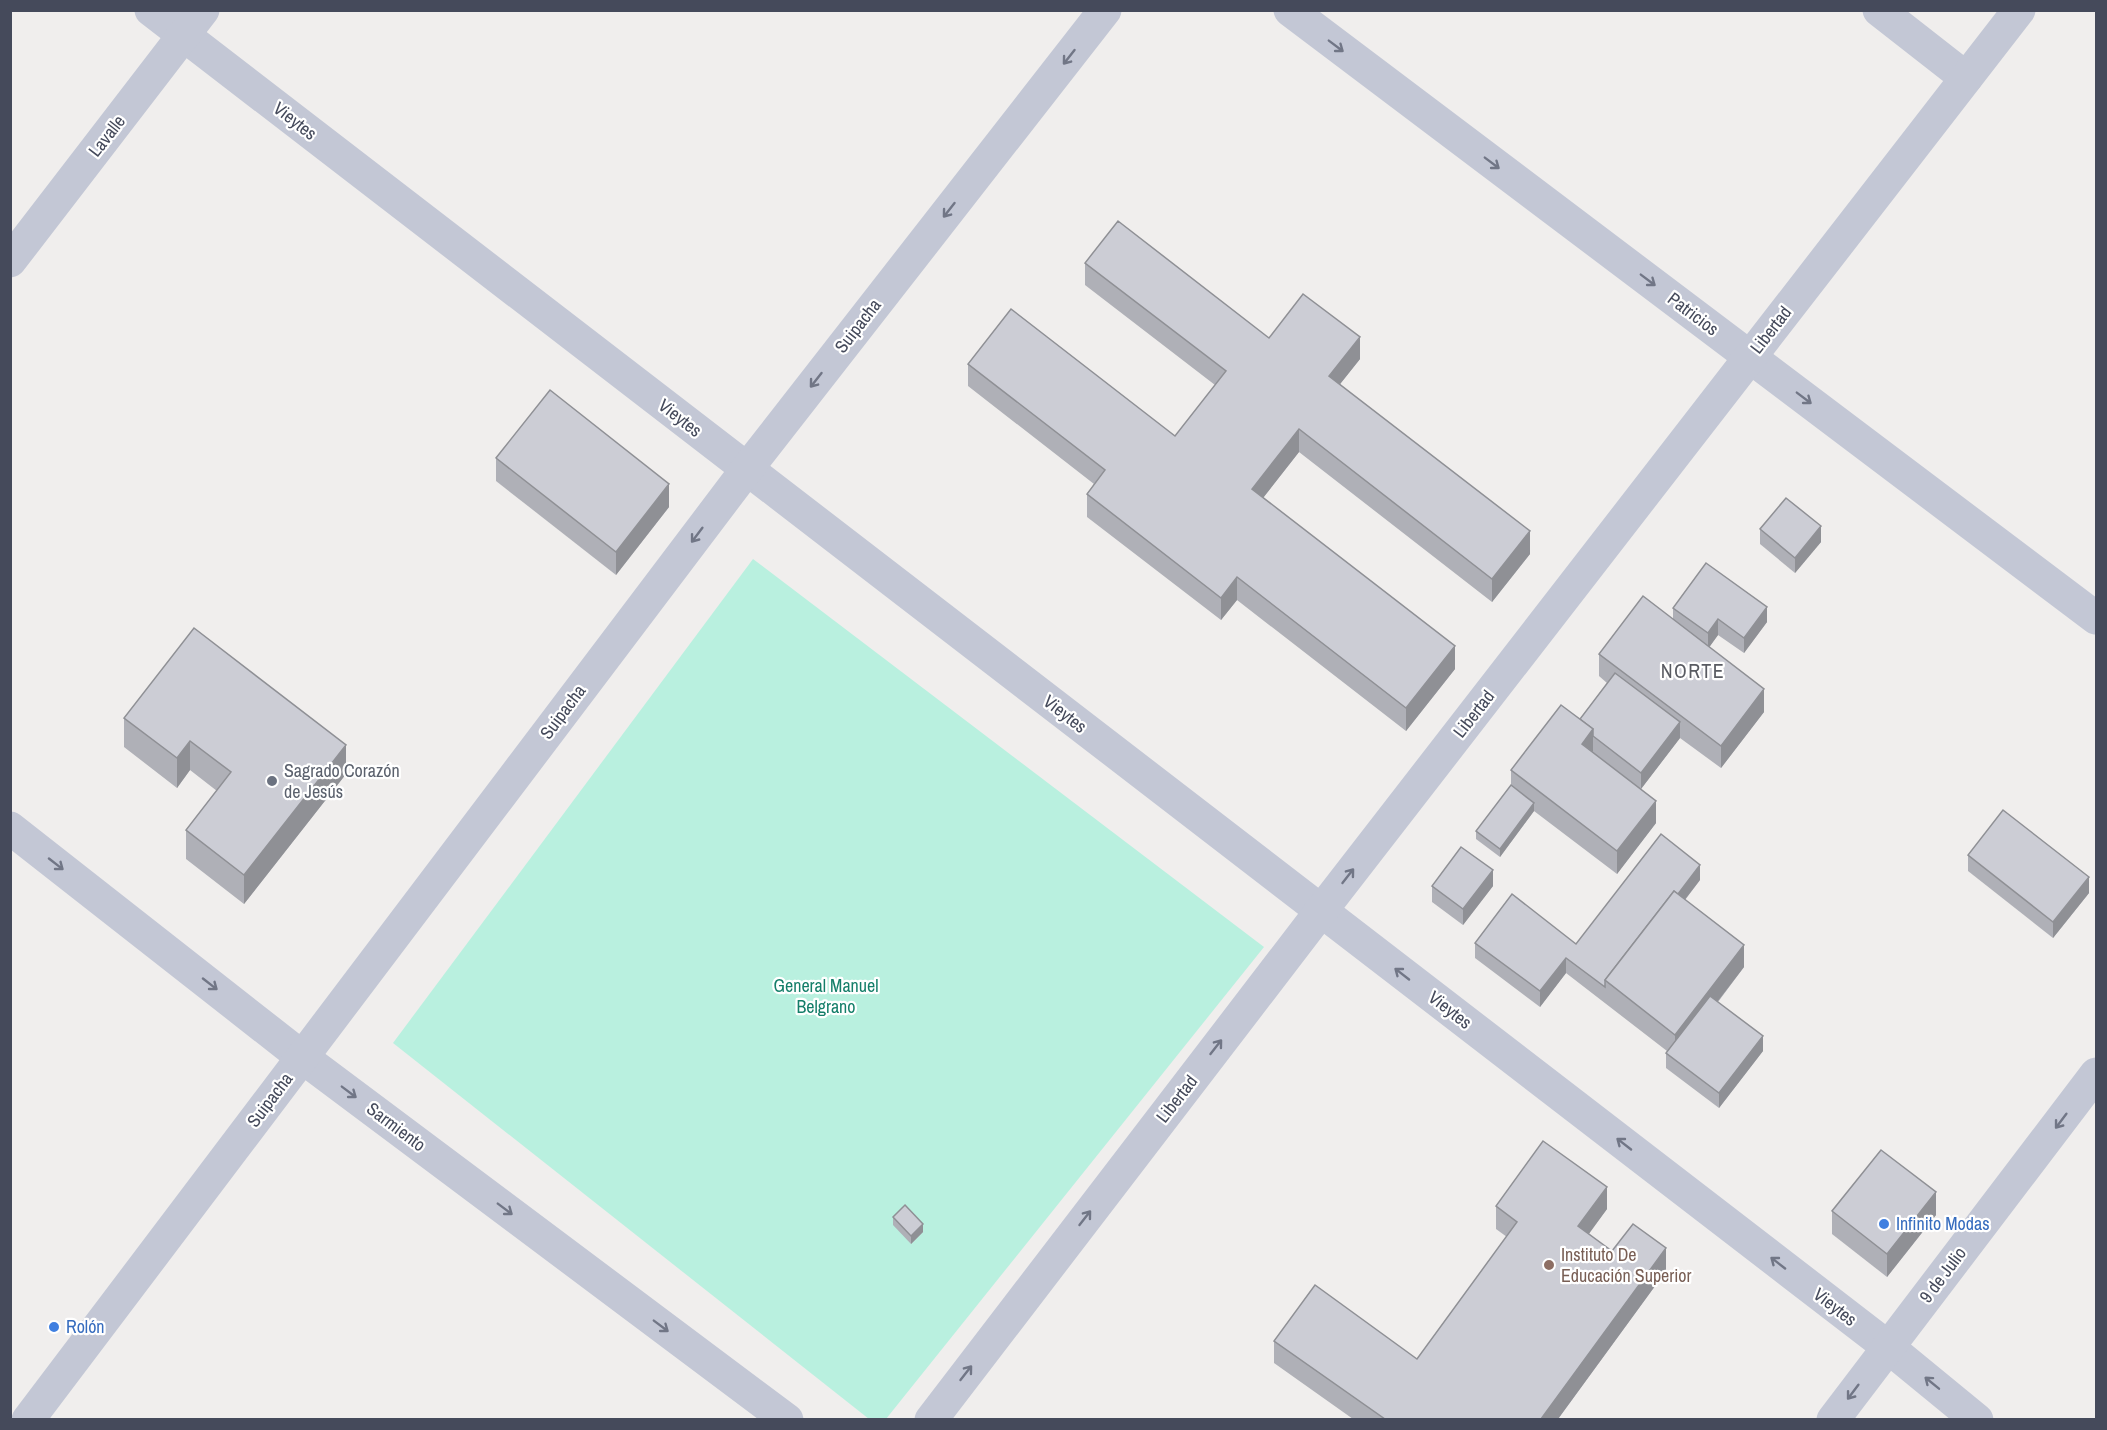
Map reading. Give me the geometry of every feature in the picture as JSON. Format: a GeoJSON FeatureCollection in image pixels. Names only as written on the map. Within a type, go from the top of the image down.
{"type":"FeatureCollection","features":[{"type":"Feature","properties":{"kind":"street","name":"Vieytes"},"geometry":{"type":"LineString","coordinates":[[151,10],[193,23],[747,469],[1888,1347],[1977,1419]]}},
{"type":"Feature","properties":{"kind":"street","name":"Suipacha"},"geometry":{"type":"LineString","coordinates":[[28,1419],[747,469],[1105,10]]}},
{"type":"Feature","properties":{"kind":"street","name":"Patricios"},"geometry":{"type":"LineString","coordinates":[[1290,10],[2097,618]]}},
{"type":"Feature","properties":{"kind":"street"},"geometry":{"type":"LineString","coordinates":[[1879,10],[1966,78]]}},
{"type":"Feature","properties":{"kind":"street","name":"Libertad"},"geometry":{"type":"LineString","coordinates":[[931,1419],[2019,10]]}},
{"type":"Feature","properties":{"kind":"street","name":"Lavalle"},"geometry":{"type":"LineString","coordinates":[[10,261],[193,23]]}},
{"type":"Feature","properties":{"kind":"street","name":"Sarmiento"},"geometry":{"type":"LineString","coordinates":[[10,828],[302,1057],[787,1419]]}},
{"type":"Feature","properties":{"kind":"street","name":"9 de Julio"},"geometry":{"type":"LineString","coordinates":[[1833,1419],[2097,1074]]}},
{"type":"Feature","properties":{"kind":"green space","name":"General Manuel Belgrano"},"geometry":{"type":"Polygon","coordinates":[[[753,559],[1264,947],[886,1419],[869,1419],[393,1043],[753,559]]]}},
{"type":"Feature","properties":{"kind":"building"},"geometry":{"type":"Polygon","coordinates":[[[1118,221],[1269,338],[1303,294],[1360,337],[1329,376],[1530,531],[1492,579],[1299,429],[1252,489],[1455,646],[1406,708],[1237,577],[1221,598],[1087,494],[1105,470],[968,364],[1011,309],[1175,436],[1226,371],[1085,263],[1118,221]]]}},
{"type":"Feature","properties":{"kind":"building"},"geometry":{"type":"Polygon","coordinates":[[[550,390],[669,484],[616,552],[496,458],[550,390]]]}},
{"type":"Feature","properties":{"kind":"building"},"geometry":{"type":"Polygon","coordinates":[[[1786,498],[1821,526],[1795,558],[1760,529],[1786,498]]]}},
{"type":"Feature","properties":{"kind":"building"},"geometry":{"type":"Polygon","coordinates":[[[1706,563],[1767,607],[1744,638],[1718,619],[1708,633],[1673,608],[1706,563]]]}},
{"type":"Feature","properties":{"kind":"building"},"geometry":{"type":"Polygon","coordinates":[[[1643,596],[1764,689],[1721,746],[1599,654],[1643,596]]]}},
{"type":"Feature","properties":{"kind":"building","name":"Sagrado Corazón de Jesús"},"geometry":{"type":"Polygon","coordinates":[[[194,628],[346,745],[244,875],[186,830],[231,772],[190,741],[177,758],[124,718],[194,628]]]}},
{"type":"Feature","properties":{"kind":"building"},"geometry":{"type":"Polygon","coordinates":[[[1615,673],[1680,722],[1641,773],[1593,736],[1593,729],[1580,719],[1615,673]]]}},
{"type":"Feature","properties":{"kind":"building"},"geometry":{"type":"Polygon","coordinates":[[[1561,705],[1593,729],[1582,744],[1656,801],[1617,851],[1511,770],[1561,705]]]}},
{"type":"Feature","properties":{"kind":"building"},"geometry":{"type":"Polygon","coordinates":[[[1511,785],[1534,803],[1500,849],[1476,831],[1511,785]]]}},
{"type":"Feature","properties":{"kind":"building"},"geometry":{"type":"Polygon","coordinates":[[[2003,810],[2089,877],[2053,922],[1968,855],[2003,810]]]}},
{"type":"Feature","properties":{"kind":"building"},"geometry":{"type":"Polygon","coordinates":[[[1661,834],[1700,865],[1678,894],[1674,891],[1605,980],[1605,987],[1566,958],[1540,991],[1475,943],[1512,894],[1576,944],[1661,834]]]}},
{"type":"Feature","properties":{"kind":"building"},"geometry":{"type":"Polygon","coordinates":[[[1461,847],[1493,870],[1463,909],[1432,886],[1461,847]]]}},
{"type":"Feature","properties":{"kind":"building"},"geometry":{"type":"Polygon","coordinates":[[[1674,891],[1744,945],[1675,1035],[1605,980],[1674,891]]]}},
{"type":"Feature","properties":{"kind":"building"},"geometry":{"type":"Polygon","coordinates":[[[1710,996],[1763,1036],[1719,1093],[1666,1053],[1710,996]]]}},
{"type":"Feature","properties":{"kind":"building"},"geometry":{"type":"Polygon","coordinates":[[[1543,1141],[1607,1187],[1578,1226],[1612,1251],[1633,1224],[1666,1248],[1541,1419],[1385,1419],[1274,1341],[1315,1285],[1417,1359],[1517,1222],[1496,1206],[1543,1141]]]}},
{"type":"Feature","properties":{"kind":"building","name":"Infinito Modas"},"geometry":{"type":"Polygon","coordinates":[[[1881,1150],[1936,1192],[1887,1254],[1832,1211],[1881,1150]]]}},
{"type":"Feature","properties":{"kind":"building"},"geometry":{"type":"Polygon","coordinates":[[[905,1205],[923,1224],[911,1236],[893,1217],[905,1205]]]}},
{"type":"Feature","properties":{"kind":"place","name":"Sagrado Corazón de Jesús"},"geometry":{"type":"Point","coordinates":[272,781]}},
{"type":"Feature","properties":{"kind":"place","name":"Infinito Modas"},"geometry":{"type":"Point","coordinates":[1884,1224]}},
{"type":"Feature","properties":{"kind":"place","name":"Instituto De Educación Superior"},"geometry":{"type":"Point","coordinates":[1549,1265]}},
{"type":"Feature","properties":{"kind":"place","name":"Rolón"},"geometry":{"type":"Point","coordinates":[54,1327]}},
{"type":"Feature","properties":{"kind":"district","name":"NORTE"},"geometry":{"type":"Point","coordinates":[1693,671]}}]}
